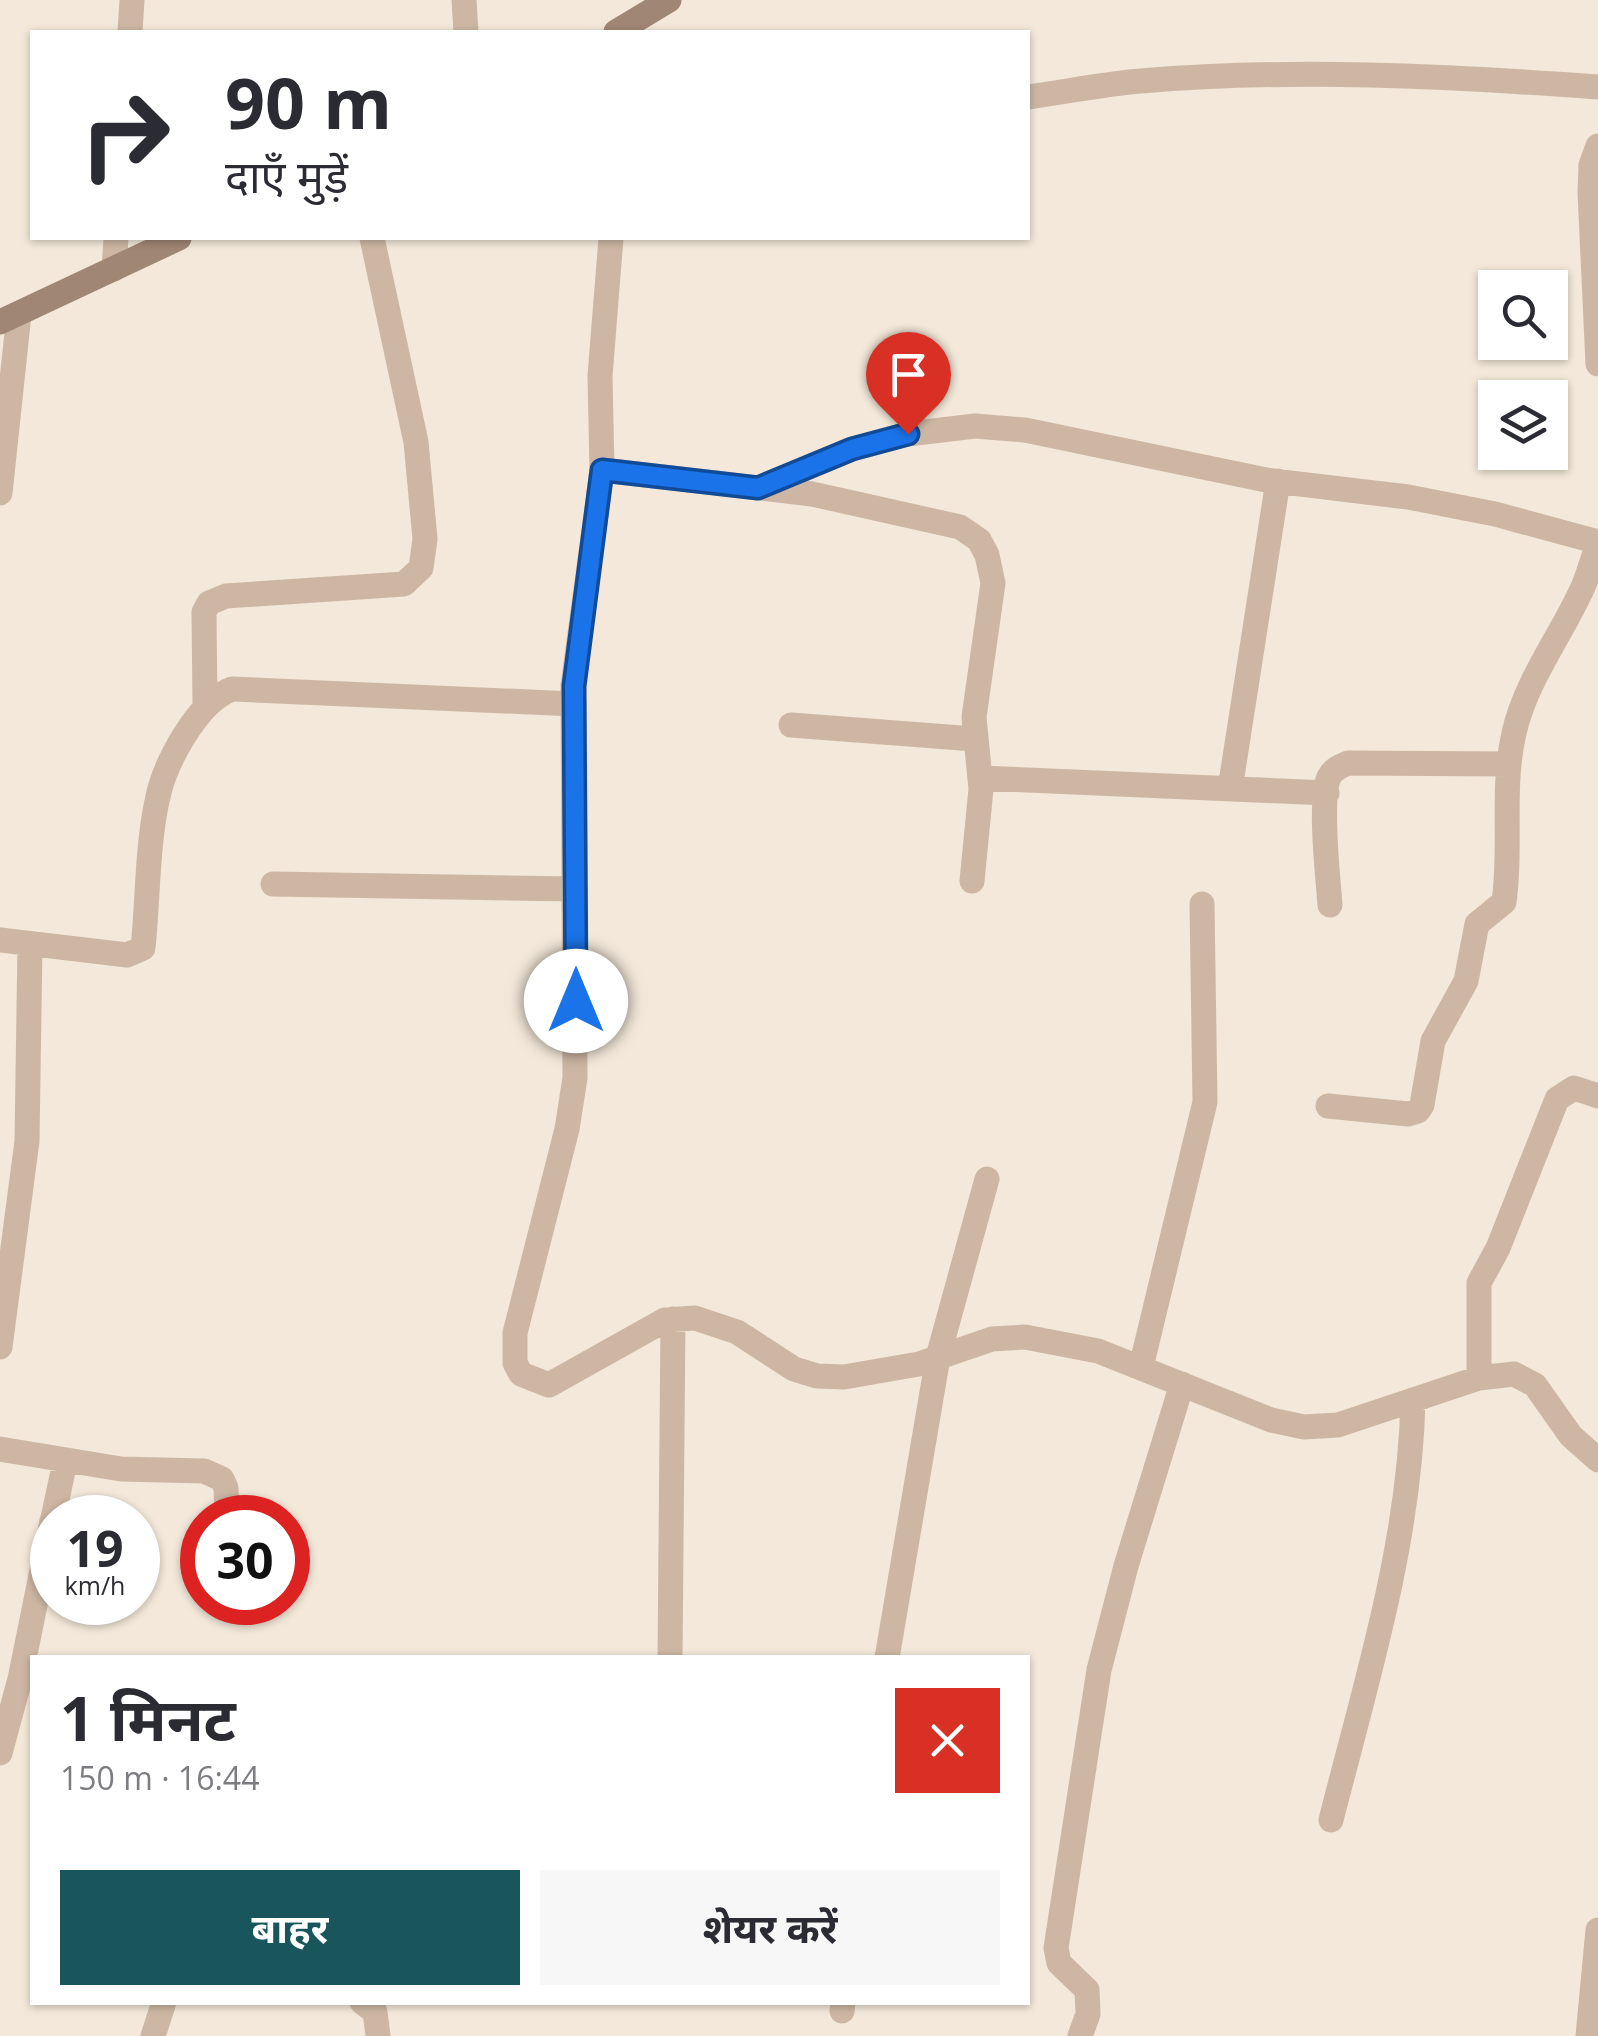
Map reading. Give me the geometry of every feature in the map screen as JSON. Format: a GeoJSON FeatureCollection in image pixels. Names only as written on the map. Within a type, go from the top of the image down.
{"type":"FeatureCollection","features":[{"type":"Feature","properties":{"kind":"street"},"geometry":{"type":"LineString","coordinates":[[130,30],[132,0]]}},
{"type":"Feature","properties":{"kind":"street"},"geometry":{"type":"LineString","coordinates":[[464,0],[466,30]]}},
{"type":"Feature","properties":{"kind":"street"},"geometry":{"type":"LineString","coordinates":[[619,30],[669,0]]}},
{"type":"Feature","properties":{"kind":"street"},"geometry":{"type":"LineString","coordinates":[[1030,97],[1138,81],[1268,74],[1417,74],[1598,87]]}},
{"type":"Feature","properties":{"kind":"street"},"geometry":{"type":"LineString","coordinates":[[1598,146],[1591,165],[1590,192],[1598,364]]}},
{"type":"Feature","properties":{"kind":"street"},"geometry":{"type":"LineString","coordinates":[[114,269],[116,240]]}},
{"type":"Feature","properties":{"kind":"street"},"geometry":{"type":"LineString","coordinates":[[0,493],[10,318],[175,240]]}},
{"type":"Feature","properties":{"kind":"street"},"geometry":{"type":"LineString","coordinates":[[205,706],[204,612],[209,604],[226,596],[404,584],[420,568],[425,539],[416,442],[372,240]]}},
{"type":"Feature","properties":{"kind":"street"},"geometry":{"type":"LineString","coordinates":[[611,240],[600,376],[602,470],[574,704],[575,1078],[567,1129],[515,1333],[516,1364],[521,1374],[549,1384],[665,1320],[695,1318],[737,1332],[794,1370],[817,1376],[844,1377],[919,1364],[992,1339],[1025,1337],[1098,1351],[1271,1420],[1304,1427],[1338,1425],[1479,1378],[1514,1374],[1535,1385],[1572,1436],[1598,1460]]}},
{"type":"Feature","properties":{"kind":"street"},"geometry":{"type":"LineString","coordinates":[[758,488],[870,444],[940,428],[975,426],[1024,430],[1278,482],[1408,497],[1495,514],[1598,543],[1583,588],[1526,696],[1514,733],[1504,902],[1477,924],[1466,981],[1433,1041],[1422,1106],[1408,1114],[1328,1106]]}},
{"type":"Feature","properties":{"kind":"street"},"geometry":{"type":"LineString","coordinates":[[602,470],[812,494],[960,527],[980,540],[992,583],[976,686],[974,739],[981,778],[972,881]]}},
{"type":"Feature","properties":{"kind":"street"},"geometry":{"type":"LineString","coordinates":[[1230,789],[1278,482]]}},
{"type":"Feature","properties":{"kind":"street"},"geometry":{"type":"LineString","coordinates":[[0,940],[127,956],[143,948],[157,800],[166,773],[196,716],[215,695],[232,688],[574,704]]}},
{"type":"Feature","properties":{"kind":"street"},"geometry":{"type":"LineString","coordinates":[[791,725],[974,739]]}},
{"type":"Feature","properties":{"kind":"street"},"geometry":{"type":"LineString","coordinates":[[1330,905],[1326,793],[1329,777],[1337,768],[1348,763],[1510,764]]}},
{"type":"Feature","properties":{"kind":"street"},"geometry":{"type":"LineString","coordinates":[[981,778],[1326,793]]}},
{"type":"Feature","properties":{"kind":"street"},"geometry":{"type":"LineString","coordinates":[[273,884],[575,889]]}},
{"type":"Feature","properties":{"kind":"street"},"geometry":{"type":"LineString","coordinates":[[1141,1367],[1205,1102],[1202,904]]}},
{"type":"Feature","properties":{"kind":"street"},"geometry":{"type":"LineString","coordinates":[[0,1347],[6,1256],[27,1141],[30,944]]}},
{"type":"Feature","properties":{"kind":"street"},"geometry":{"type":"LineString","coordinates":[[1479,1378],[1479,1283],[1498,1248],[1558,1100],[1574,1088],[1598,1096]]}},
{"type":"Feature","properties":{"kind":"street"},"geometry":{"type":"LineString","coordinates":[[888,1655],[938,1358],[988,1179]]}},
{"type":"Feature","properties":{"kind":"street"},"geometry":{"type":"LineString","coordinates":[[670,1655],[673,1319]]}},
{"type":"Feature","properties":{"kind":"street"},"geometry":{"type":"LineString","coordinates":[[1080,2036],[1089,2005],[1087,1990],[1059,1963],[1056,1948],[1096,1689],[1126,1566],[1182,1384]]}},
{"type":"Feature","properties":{"kind":"street"},"geometry":{"type":"LineString","coordinates":[[1331,1820],[1390,1585],[1412,1458],[1413,1400]]}},
{"type":"Feature","properties":{"kind":"street"},"geometry":{"type":"LineString","coordinates":[[0,1449],[121,1469],[204,1471],[222,1480],[226,1495]]}},
{"type":"Feature","properties":{"kind":"street"},"geometry":{"type":"LineString","coordinates":[[58,1495],[65,1462]]}},
{"type":"Feature","properties":{"kind":"street"},"geometry":{"type":"LineString","coordinates":[[0,1753],[31,1625]]}},
{"type":"Feature","properties":{"kind":"street"},"geometry":{"type":"LineString","coordinates":[[1588,2036],[1598,1930]]}},
{"type":"Feature","properties":{"kind":"street"},"geometry":{"type":"LineString","coordinates":[[153,2036],[163,2005]]}},
{"type":"Feature","properties":{"kind":"street"},"geometry":{"type":"LineString","coordinates":[[366,2005],[375,2012],[378,2036]]}},
{"type":"Feature","properties":{"kind":"route"},"geometry":{"type":"LineString","coordinates":[[576,1001],[574,686],[602,470],[758,488],[852,449],[908,434]]}}]}
